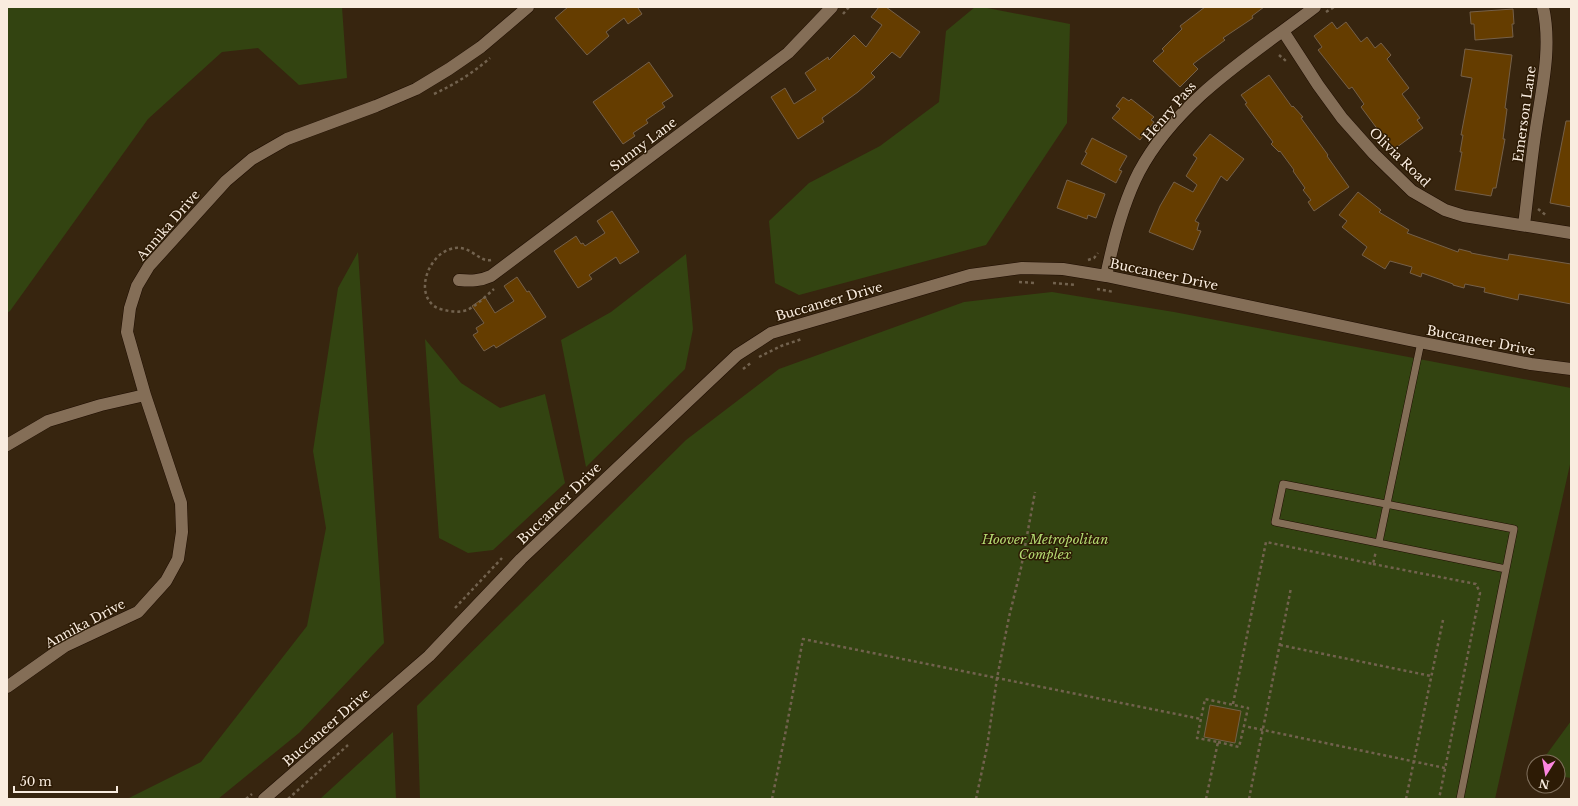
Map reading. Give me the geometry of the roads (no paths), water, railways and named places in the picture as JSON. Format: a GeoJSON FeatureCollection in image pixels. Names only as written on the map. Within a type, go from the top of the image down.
{"type":"FeatureCollection","features":[{"type":"Feature","properties":{"kind":"street","name":"Annika Drive"},"geometry":{"type":"LineString","coordinates":[[7,687],[65,646],[138,612],[166,581],[178,559],[182,532],[181,503],[145,395],[127,332],[130,308],[138,286],[149,266],[226,181],[252,159],[287,139],[376,106],[423,85],[481,47],[528,7]]}},
{"type":"Feature","properties":{"kind":"street","name":"Sunny Lane"},"geometry":{"type":"LineString","coordinates":[[459,280],[483,280],[491,276],[788,53],[832,7]]}},
{"type":"Feature","properties":{"kind":"street","name":"Emerson Lane"},"geometry":{"type":"LineString","coordinates":[[1524,225],[1547,54],[1547,34],[1543,7]]}},
{"type":"Feature","properties":{"kind":"street","name":"Henry Pass"},"geometry":{"type":"LineString","coordinates":[[1106,276],[1121,216],[1138,173],[1154,148],[1170,128],[1192,103],[1213,83],[1283,31],[1318,12]]}},
{"type":"Feature","properties":{"kind":"street","name":"Olivia Road"},"geometry":{"type":"LineString","coordinates":[[1283,31],[1318,85],[1342,118],[1374,154],[1412,191],[1451,212],[1487,220],[1571,232]]}},
{"type":"Feature","properties":{"kind":"street","name":"Buccaneer Drive"},"geometry":{"type":"LineString","coordinates":[[261,794],[429,656],[521,560],[737,355],[771,333],[970,275],[1022,268],[1063,269],[1106,276],[1531,364],[1571,369]]}},
{"type":"Feature","properties":{"kind":"street"},"geometry":{"type":"LineString","coordinates":[[7,445],[48,421],[101,405],[145,395]]}},
{"type":"Feature","properties":{"kind":"lane"},"geometry":{"type":"LineString","coordinates":[[1379,542],[1420,342]]}},
{"type":"Feature","properties":{"kind":"lane"},"geometry":{"type":"LineString","coordinates":[[1460,799],[1506,569],[1514,529],[1283,484],[1275,522],[1506,569]]}},
{"type":"Feature","properties":{"kind":"park label","name":"Hoover Metropolitan Complex"},"geometry":{"type":"Point","coordinates":[1045,546]}}]}
